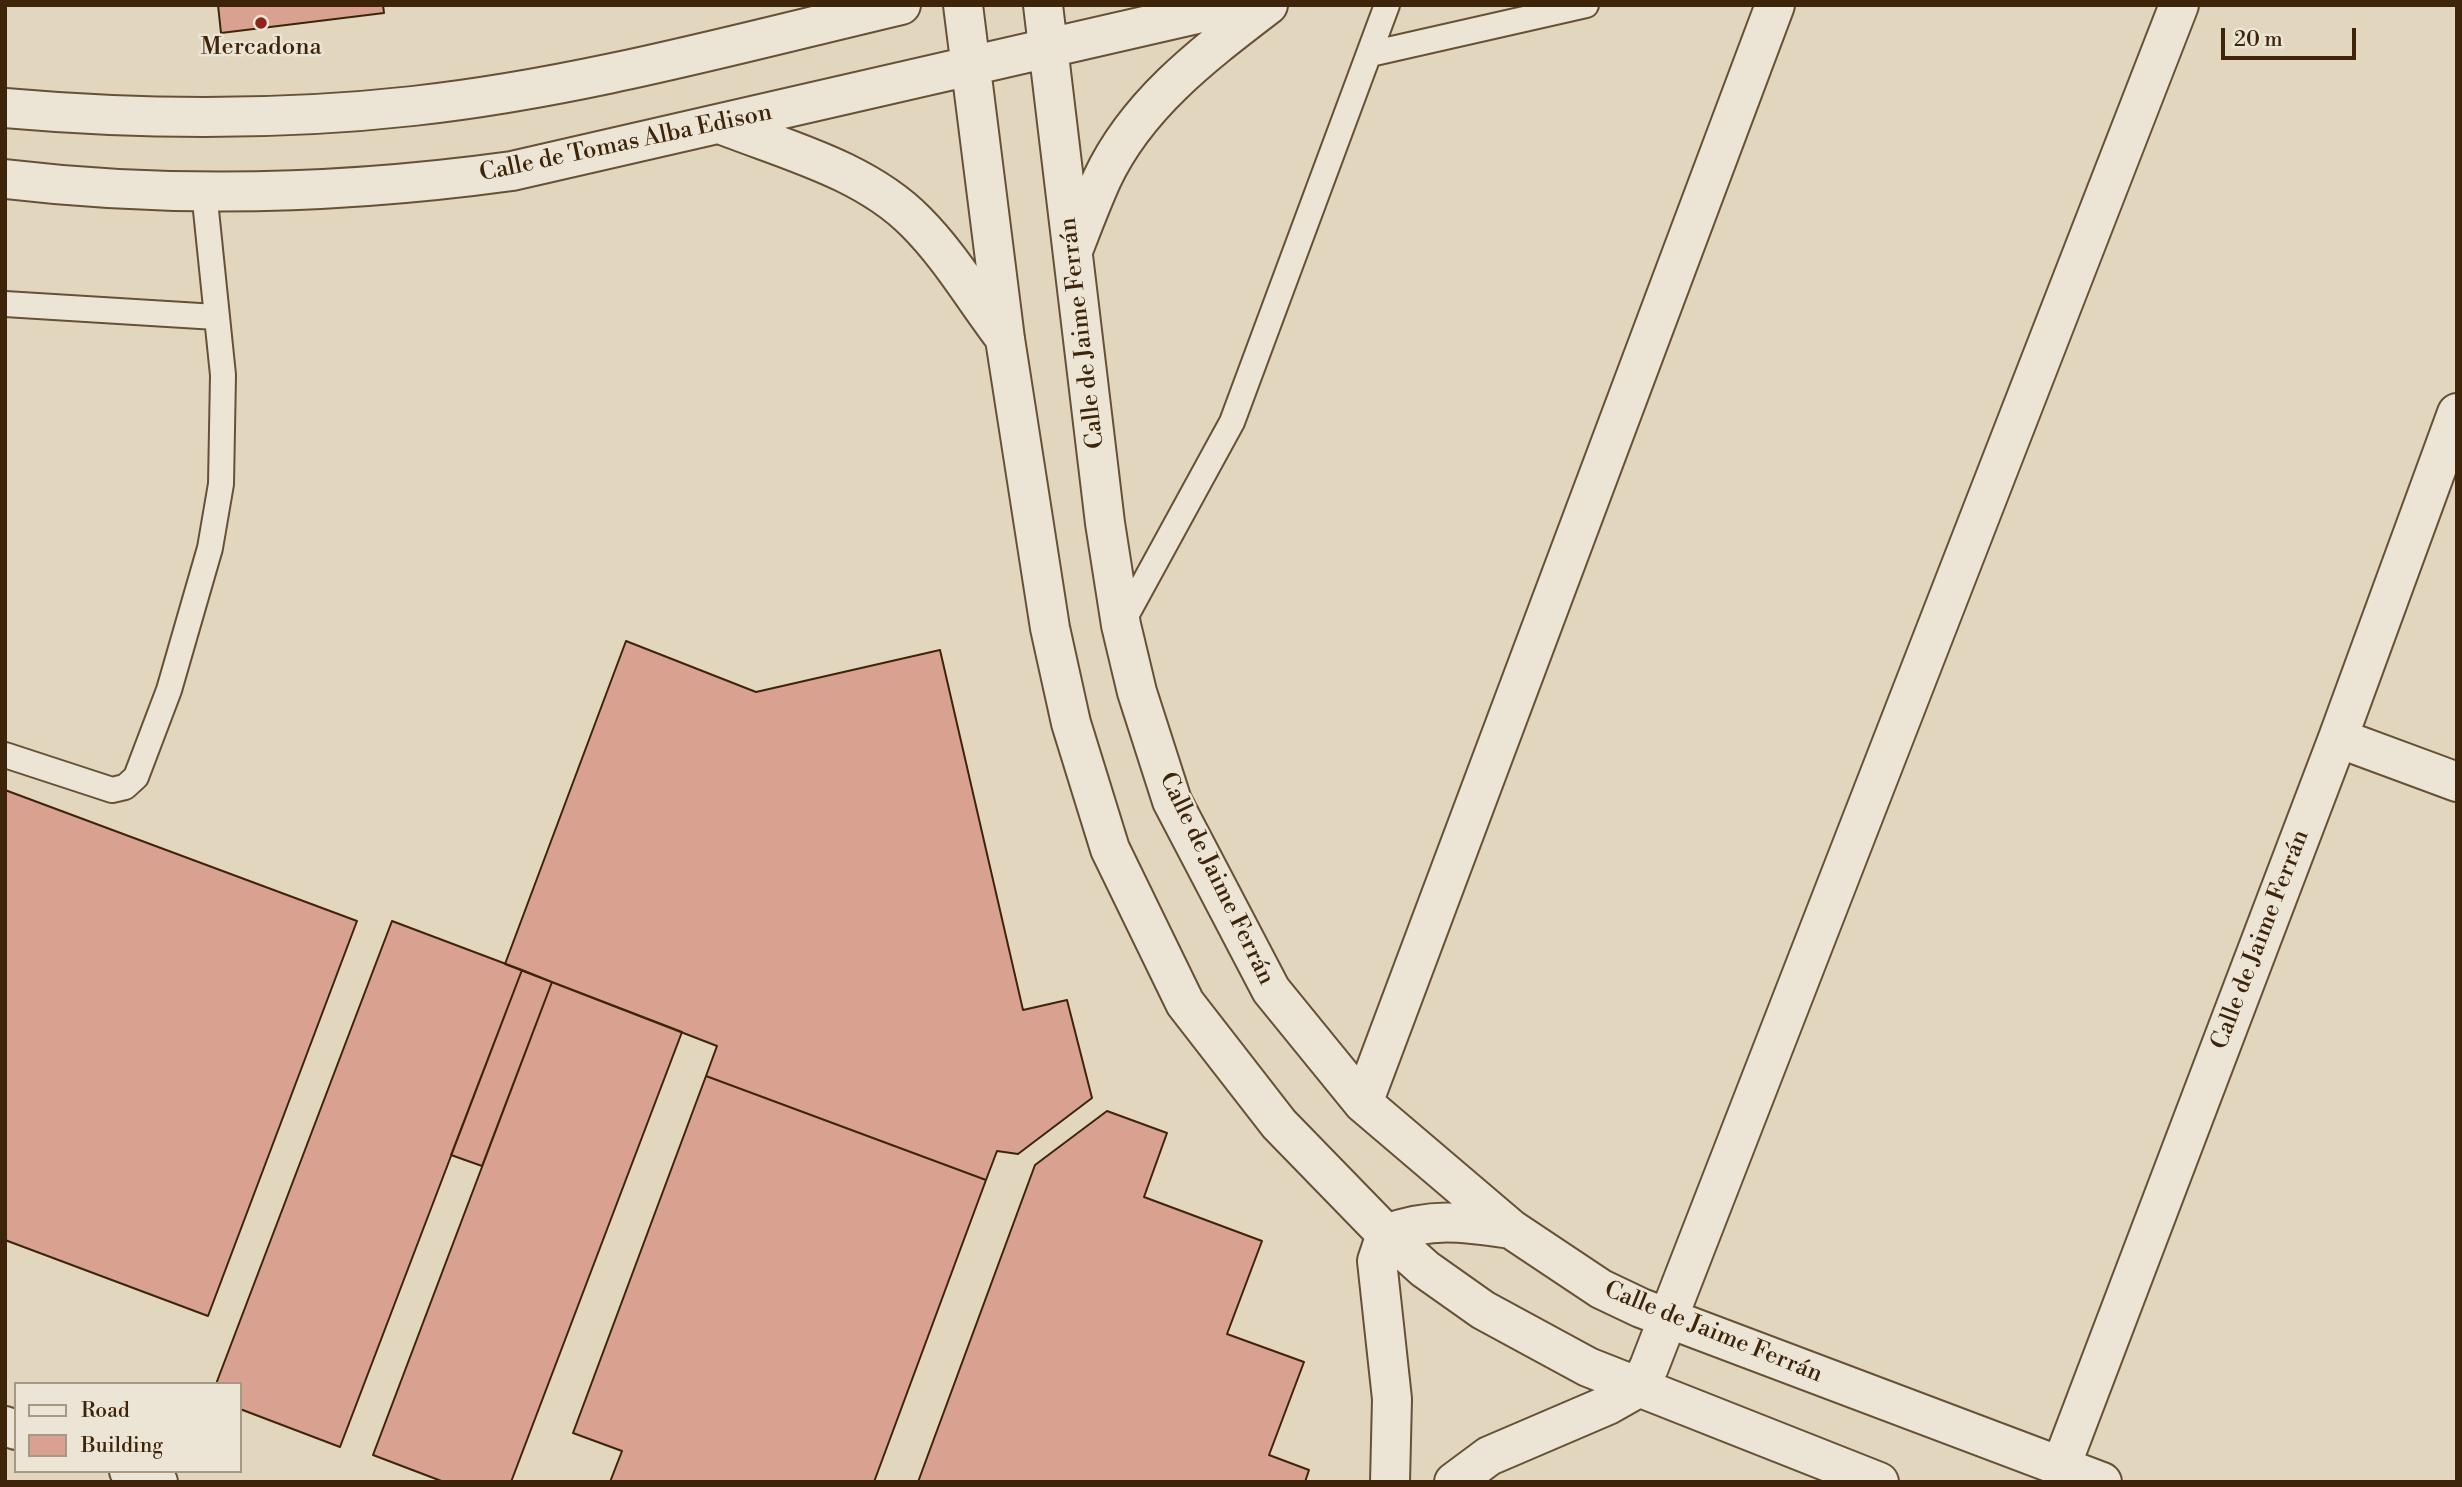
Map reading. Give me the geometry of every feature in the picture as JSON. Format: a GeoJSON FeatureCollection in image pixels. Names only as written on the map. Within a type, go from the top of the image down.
{"type":"FeatureCollection","features":[{"type":"Feature","properties":{"kind":"street"},"geometry":{"type":"LineString","coordinates":[[723,48],[793,5]]}},
{"type":"Feature","properties":{"kind":"street"},"geometry":{"type":"LineString","coordinates":[[5,108],[195,119],[316,114],[414,106],[506,92],[723,48],[901,5]]}},
{"type":"Feature","properties":{"kind":"street"},"geometry":{"type":"LineString","coordinates":[[963,5],[1005,339],[1049,628],[1070,723],[1110,849],[1185,1003],[1279,1124],[1386,1234],[1425,1269],[1483,1310],[1537,1342],[1638,1388],[1880,1482]]}},
{"type":"Feature","properties":{"kind":"street","name":"Calle de Jaime Ferrán"},"geometry":{"type":"LineString","coordinates":[[1043,5],[1105,523],[1121,625],[1156,755],[1172,801],[1203,865],[1271,990],[1363,1103],[1511,1229],[1601,1289],[1669,1319],[2102,1482]]}},
{"type":"Feature","properties":{"kind":"street","name":"Calle de Tomas Alba Edison"},"geometry":{"type":"LineString","coordinates":[[5,179],[60,186],[283,191],[461,178],[597,154],[1236,5]]}},
{"type":"Feature","properties":{"kind":"street"},"geometry":{"type":"LineString","coordinates":[[1073,250],[1103,177],[1146,112],[1173,83],[1268,5]]}},
{"type":"Feature","properties":{"kind":"street"},"geometry":{"type":"LineString","coordinates":[[1363,1103],[1775,5]]}},
{"type":"Feature","properties":{"kind":"street"},"geometry":{"type":"LineString","coordinates":[[1454,1482],[1489,1456],[1608,1405],[1638,1388],[1669,1319],[2179,5]]}},
{"type":"Feature","properties":{"kind":"street"},"geometry":{"type":"LineString","coordinates":[[720,124],[841,173],[898,207],[933,241],[1005,339]]}},
{"type":"Feature","properties":{"kind":"street","name":"Calle de Jaime Ferrán"},"geometry":{"type":"LineString","coordinates":[[2061,1466],[2338,738],[2457,413]]}},
{"type":"Feature","properties":{"kind":"street"},"geometry":{"type":"LineString","coordinates":[[2338,738],[2457,782]]}},
{"type":"Feature","properties":{"kind":"street"},"geometry":{"type":"LineString","coordinates":[[1386,1234],[1415,1223],[1453,1221],[1511,1229]]}},
{"type":"Feature","properties":{"kind":"street"},"geometry":{"type":"LineString","coordinates":[[1386,1234],[1377,1261],[1392,1399],[1390,1482]]}},
{"type":"Feature","properties":{"kind":"street"},"geometry":{"type":"LineString","coordinates":[[134,1473],[158,1482]]}},
{"type":"Feature","properties":{"kind":"lane"},"geometry":{"type":"LineString","coordinates":[[1121,625],[1232,422],[1387,5]]}},
{"type":"Feature","properties":{"kind":"lane"},"geometry":{"type":"LineString","coordinates":[[1370,54],[1586,5]]}},
{"type":"Feature","properties":{"kind":"lane"},"geometry":{"type":"LineString","coordinates":[[5,755],[112,790],[125,787],[136,777],[169,690],[216,519],[224,410],[205,191]]}},
{"type":"Feature","properties":{"kind":"lane"},"geometry":{"type":"LineString","coordinates":[[5,304],[216,317]]}},
{"type":"Feature","properties":{"kind":"building","name":"Mercadona"},"geometry":{"type":"Polygon","coordinates":[[[218,5],[383,5],[384,13],[221,33],[218,5]]]}},
{"type":"Feature","properties":{"kind":"building"},"geometry":{"type":"Polygon","coordinates":[[[626,641],[756,692],[940,650],[1023,1010],[1067,1000],[1092,1098],[1018,1154],[997,1151],[986,1180],[706,1076],[717,1046],[505,964],[626,641]]]}},
{"type":"Feature","properties":{"kind":"building"},"geometry":{"type":"Polygon","coordinates":[[[5,790],[357,921],[208,1316],[5,1240],[5,790]]]}},
{"type":"Feature","properties":{"kind":"building"},"geometry":{"type":"Polygon","coordinates":[[[392,921],[522,970],[340,1447],[242,1410],[242,1382],[217,1382],[392,921]]]}},
{"type":"Feature","properties":{"kind":"building"},"geometry":{"type":"Polygon","coordinates":[[[522,970],[552,982],[482,1166],[451,1155],[522,970]]]}},
{"type":"Feature","properties":{"kind":"building"},"geometry":{"type":"Polygon","coordinates":[[[552,982],[682,1032],[511,1482],[444,1482],[373,1455],[552,982]]]}},
{"type":"Feature","properties":{"kind":"building"},"geometry":{"type":"Polygon","coordinates":[[[706,1076],[986,1180],[874,1482],[610,1482],[622,1451],[573,1433],[706,1076]]]}},
{"type":"Feature","properties":{"kind":"building"},"geometry":{"type":"Polygon","coordinates":[[[1107,1111],[1167,1133],[1144,1197],[1262,1241],[1227,1334],[1304,1362],[1269,1455],[1309,1470],[1305,1482],[918,1482],[1035,1165],[1107,1111]]]}},
{"type":"Feature","properties":{"kind":"place","name":"Mercadona"},"geometry":{"type":"Point","coordinates":[261,23]}}]}
